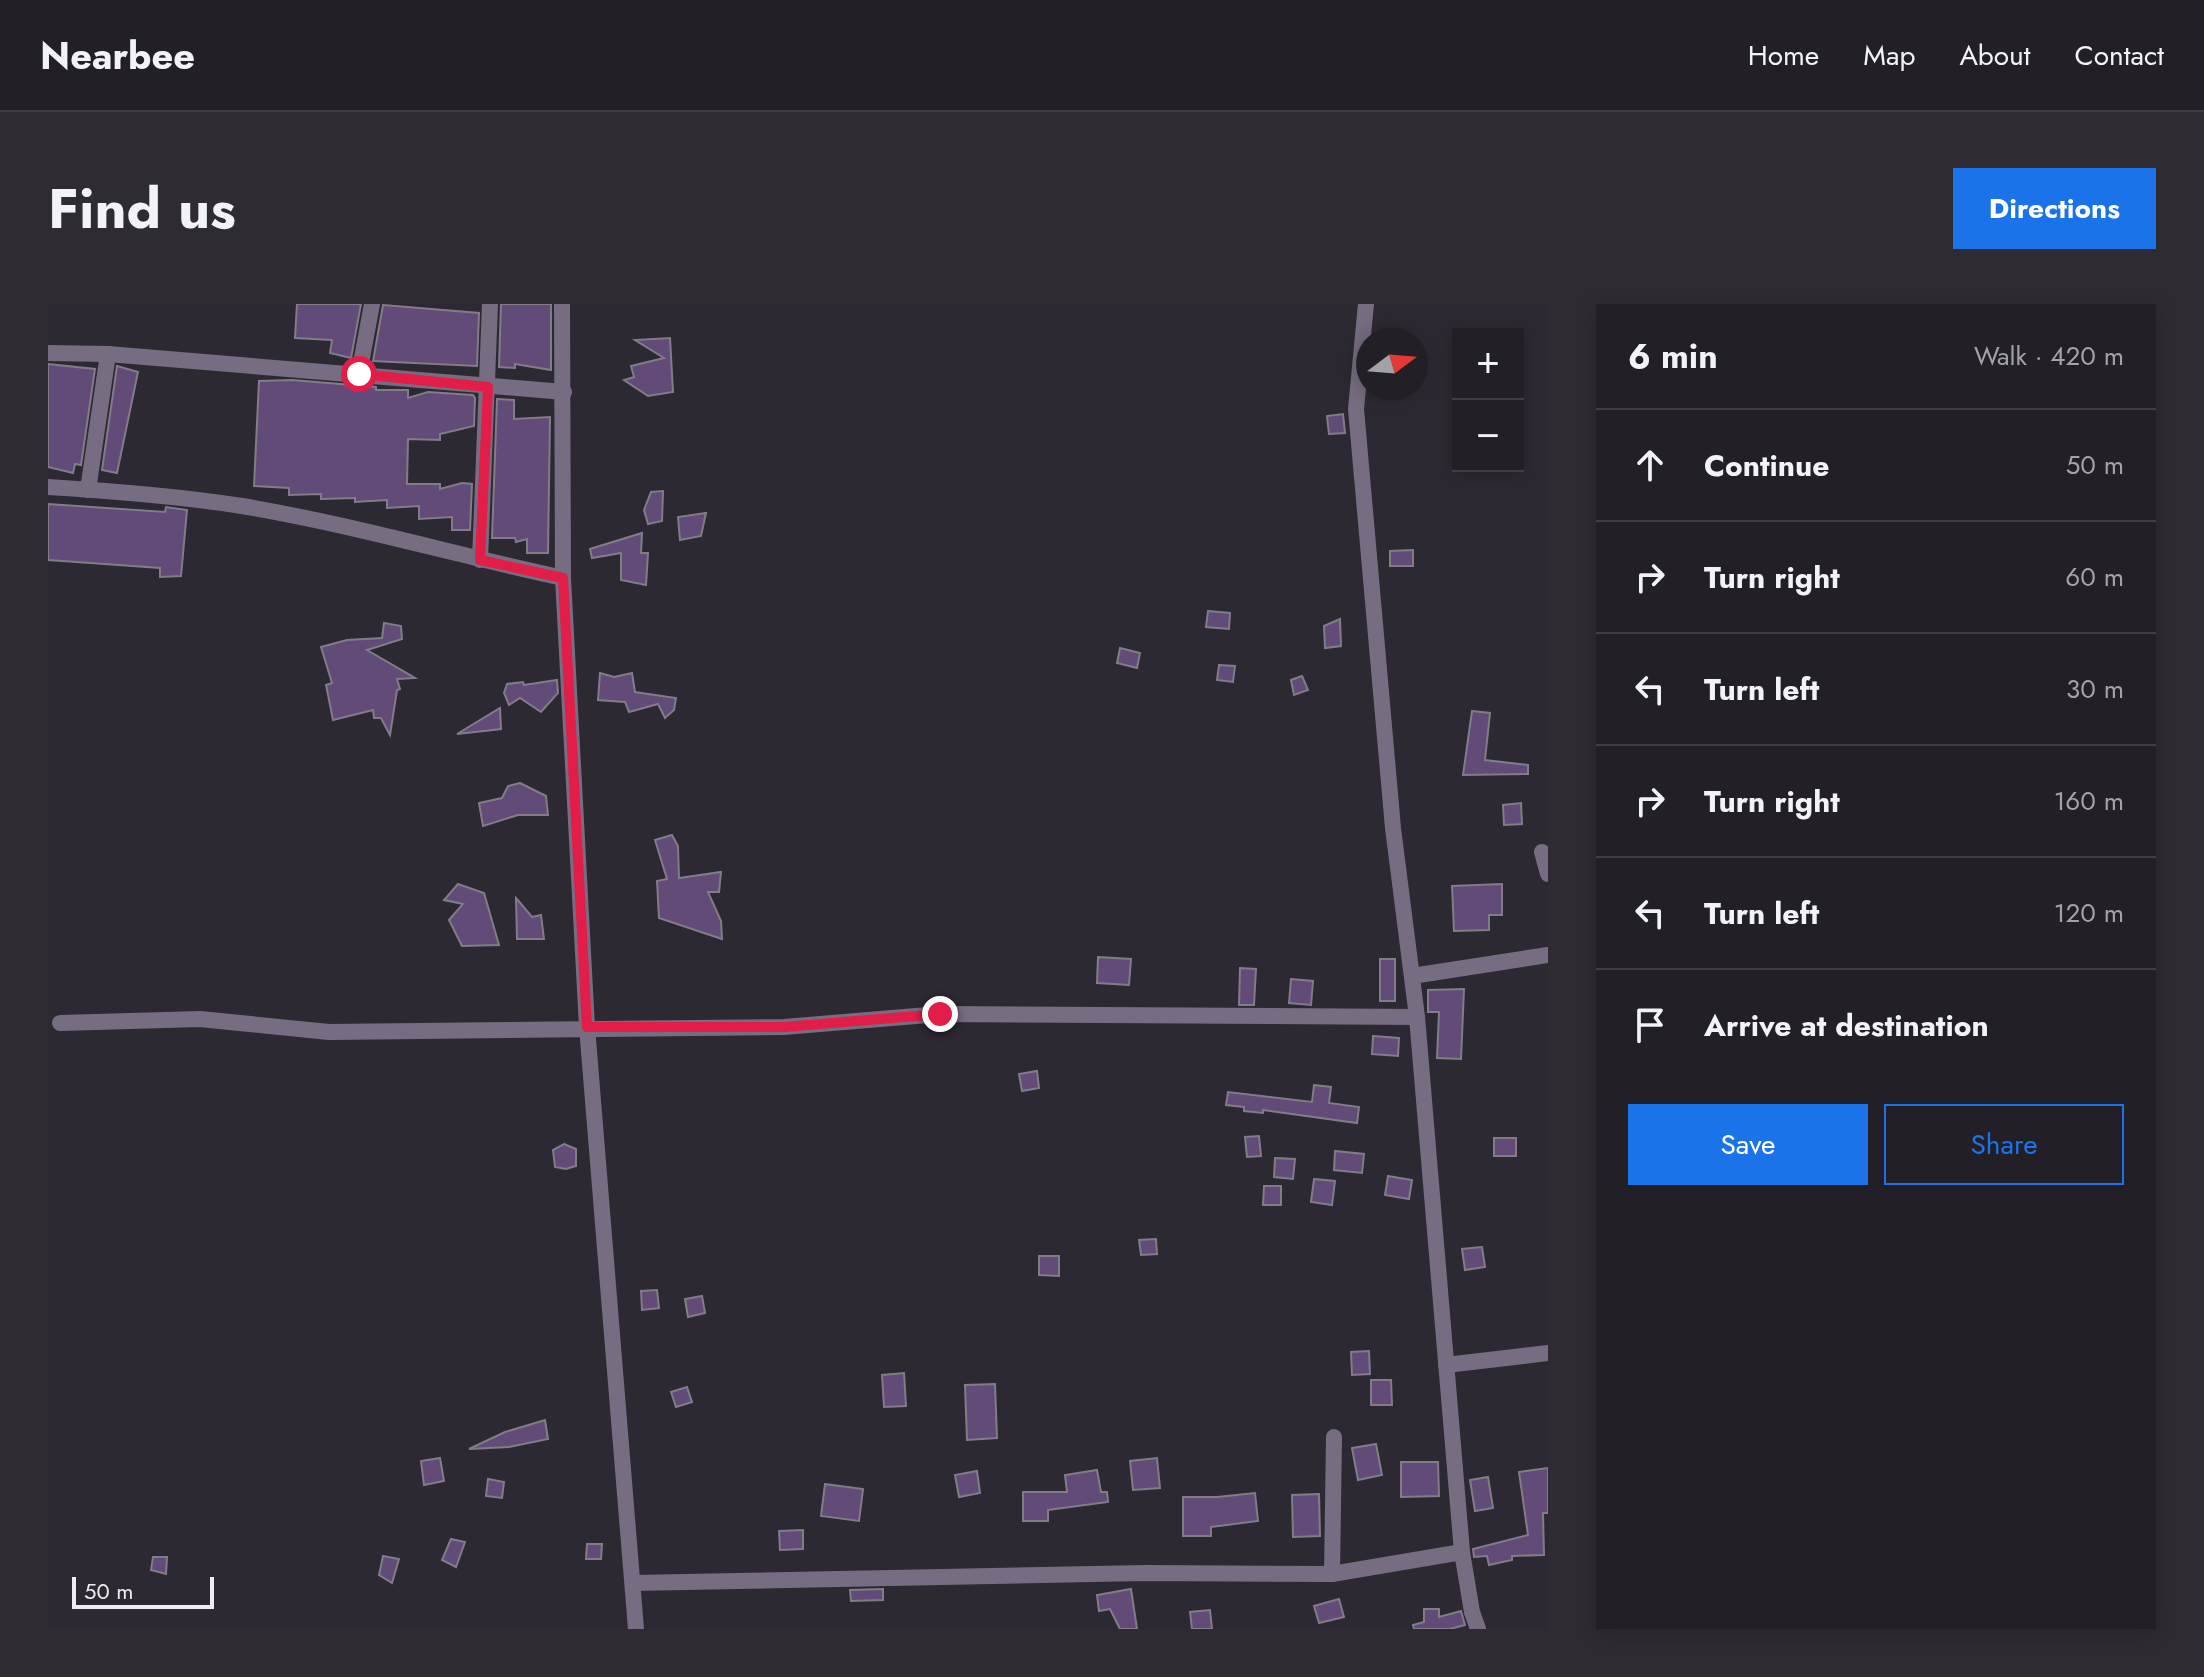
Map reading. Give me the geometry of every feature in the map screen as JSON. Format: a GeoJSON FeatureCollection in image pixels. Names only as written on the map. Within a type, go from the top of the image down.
{"type":"FeatureCollection","features":[{"type":"Feature","properties":{"kind":"street"},"geometry":{"type":"LineString","coordinates":[[359,374],[372,304]]}},
{"type":"Feature","properties":{"kind":"street"},"geometry":{"type":"LineString","coordinates":[[480,560],[490,304]]}},
{"type":"Feature","properties":{"kind":"street"},"geometry":{"type":"LineString","coordinates":[[562,304],[563,578],[587,1027],[636,1629]]}},
{"type":"Feature","properties":{"kind":"street"},"geometry":{"type":"LineString","coordinates":[[1366,304],[1356,409],[1393,828],[1417,1017],[1462,1552],[1472,1612],[1478,1629]]}},
{"type":"Feature","properties":{"kind":"street"},"geometry":{"type":"LineString","coordinates":[[48,353],[108,354],[564,392]]}},
{"type":"Feature","properties":{"kind":"street"},"geometry":{"type":"LineString","coordinates":[[88,490],[108,354]]}},
{"type":"Feature","properties":{"kind":"street"},"geometry":{"type":"LineString","coordinates":[[48,487],[201,500],[246,507],[361,530],[563,578]]}},
{"type":"Feature","properties":{"kind":"street"},"geometry":{"type":"LineString","coordinates":[[1542,852],[1548,874]]}},
{"type":"Feature","properties":{"kind":"street"},"geometry":{"type":"LineString","coordinates":[[1412,976],[1548,955]]}},
{"type":"Feature","properties":{"kind":"street"},"geometry":{"type":"LineString","coordinates":[[60,1023],[200,1019],[329,1032],[784,1027],[940,1014],[1417,1017]]}},
{"type":"Feature","properties":{"kind":"street"},"geometry":{"type":"LineString","coordinates":[[1446,1365],[1548,1353]]}},
{"type":"Feature","properties":{"kind":"street"},"geometry":{"type":"LineString","coordinates":[[1332,1574],[1334,1437]]}},
{"type":"Feature","properties":{"kind":"street"},"geometry":{"type":"LineString","coordinates":[[633,1583],[1146,1573],[1332,1574],[1462,1552]]}},
{"type":"Feature","properties":{"kind":"building"},"geometry":{"type":"Polygon","coordinates":[[[297,304],[361,304],[351,358],[330,353],[332,340],[295,338],[297,304]]]}},
{"type":"Feature","properties":{"kind":"building"},"geometry":{"type":"Polygon","coordinates":[[[501,304],[551,304],[551,370],[515,364],[515,368],[499,367],[501,304]]]}},
{"type":"Feature","properties":{"kind":"building"},"geometry":{"type":"Polygon","coordinates":[[[383,305],[479,313],[477,366],[373,361],[383,305]]]}},
{"type":"Feature","properties":{"kind":"building"},"geometry":{"type":"Polygon","coordinates":[[[670,338],[673,392],[648,396],[624,380],[634,377],[631,366],[664,358],[635,340],[670,338]]]}},
{"type":"Feature","properties":{"kind":"building"},"geometry":{"type":"Polygon","coordinates":[[[48,364],[95,369],[81,465],[75,464],[73,473],[48,467],[48,364]]]}},
{"type":"Feature","properties":{"kind":"building"},"geometry":{"type":"Polygon","coordinates":[[[117,366],[138,372],[117,473],[102,470],[117,366]]]}},
{"type":"Feature","properties":{"kind":"building"},"geometry":{"type":"Polygon","coordinates":[[[292,380],[376,387],[376,390],[408,390],[408,398],[428,392],[473,395],[474,426],[440,434],[440,440],[408,439],[407,484],[440,484],[440,489],[462,483],[472,484],[470,530],[452,530],[452,517],[419,519],[419,506],[387,508],[387,500],[355,502],[355,498],[321,499],[321,494],[289,495],[289,488],[254,486],[259,381],[292,380]]]}},
{"type":"Feature","properties":{"kind":"building"},"geometry":{"type":"Polygon","coordinates":[[[497,399],[514,400],[514,419],[550,417],[548,553],[527,553],[527,539],[516,542],[515,538],[492,538],[497,399]]]}},
{"type":"Feature","properties":{"kind":"building"},"geometry":{"type":"Polygon","coordinates":[[[1343,414],[1345,433],[1329,434],[1327,416],[1343,414]]]}},
{"type":"Feature","properties":{"kind":"building"},"geometry":{"type":"Polygon","coordinates":[[[663,491],[662,521],[648,524],[644,510],[651,492],[663,491]]]}},
{"type":"Feature","properties":{"kind":"building"},"geometry":{"type":"Polygon","coordinates":[[[48,504],[165,512],[166,507],[187,510],[181,576],[160,577],[160,568],[48,560],[48,504]]]}},
{"type":"Feature","properties":{"kind":"building"},"geometry":{"type":"Polygon","coordinates":[[[706,513],[701,536],[680,540],[678,517],[706,513]]]}},
{"type":"Feature","properties":{"kind":"building"},"geometry":{"type":"Polygon","coordinates":[[[642,533],[641,553],[648,553],[646,585],[621,580],[621,553],[592,558],[590,549],[642,533]]]}},
{"type":"Feature","properties":{"kind":"building"},"geometry":{"type":"Polygon","coordinates":[[[1413,550],[1413,566],[1390,566],[1390,551],[1413,550]]]}},
{"type":"Feature","properties":{"kind":"building"},"geometry":{"type":"Polygon","coordinates":[[[1208,611],[1230,613],[1229,629],[1206,627],[1208,611]]]}},
{"type":"Feature","properties":{"kind":"building"},"geometry":{"type":"Polygon","coordinates":[[[1340,619],[1341,646],[1325,648],[1324,626],[1340,619]]]}},
{"type":"Feature","properties":{"kind":"building"},"geometry":{"type":"Polygon","coordinates":[[[384,623],[401,626],[402,639],[367,650],[415,678],[397,679],[400,689],[397,690],[390,735],[381,718],[374,718],[373,710],[333,720],[326,685],[332,683],[321,647],[347,640],[382,638],[384,623]]]}},
{"type":"Feature","properties":{"kind":"building"},"geometry":{"type":"Polygon","coordinates":[[[1120,648],[1140,653],[1137,668],[1117,663],[1120,648]]]}},
{"type":"Feature","properties":{"kind":"building"},"geometry":{"type":"Polygon","coordinates":[[[1219,665],[1235,666],[1233,682],[1217,680],[1219,665]]]}},
{"type":"Feature","properties":{"kind":"building"},"geometry":{"type":"Polygon","coordinates":[[[600,673],[614,677],[632,673],[635,692],[676,698],[674,710],[665,718],[658,704],[629,712],[625,702],[598,700],[600,673]]]}},
{"type":"Feature","properties":{"kind":"building"},"geometry":{"type":"Polygon","coordinates":[[[1302,676],[1308,690],[1294,695],[1291,680],[1302,676]]]}},
{"type":"Feature","properties":{"kind":"building"},"geometry":{"type":"Polygon","coordinates":[[[557,680],[558,693],[541,712],[520,698],[509,705],[504,693],[507,684],[557,680]]]}},
{"type":"Feature","properties":{"kind":"building"},"geometry":{"type":"Polygon","coordinates":[[[500,708],[501,729],[457,734],[500,708]]]}},
{"type":"Feature","properties":{"kind":"building"},"geometry":{"type":"Polygon","coordinates":[[[1472,711],[1490,713],[1485,760],[1528,765],[1528,774],[1463,775],[1472,711]]]}},
{"type":"Feature","properties":{"kind":"building"},"geometry":{"type":"Polygon","coordinates":[[[520,783],[546,796],[548,815],[518,815],[483,826],[479,803],[502,798],[508,786],[520,783]]]}},
{"type":"Feature","properties":{"kind":"building"},"geometry":{"type":"Polygon","coordinates":[[[1521,803],[1522,824],[1504,825],[1503,805],[1521,803]]]}},
{"type":"Feature","properties":{"kind":"building"},"geometry":{"type":"Polygon","coordinates":[[[672,835],[678,846],[679,878],[721,872],[719,892],[708,892],[721,921],[722,939],[659,918],[657,881],[667,879],[655,840],[672,835]]]}},
{"type":"Feature","properties":{"kind":"building"},"geometry":{"type":"Polygon","coordinates":[[[458,884],[484,893],[499,945],[462,946],[449,920],[463,904],[444,900],[458,884]]]}},
{"type":"Feature","properties":{"kind":"building"},"geometry":{"type":"Polygon","coordinates":[[[1502,884],[1502,915],[1489,915],[1489,930],[1454,931],[1452,886],[1502,884]]]}},
{"type":"Feature","properties":{"kind":"building"},"geometry":{"type":"Polygon","coordinates":[[[516,898],[532,917],[541,915],[544,939],[517,939],[516,898]]]}},
{"type":"Feature","properties":{"kind":"building"},"geometry":{"type":"Polygon","coordinates":[[[1098,957],[1131,959],[1129,985],[1097,983],[1098,957]]]}},
{"type":"Feature","properties":{"kind":"building"},"geometry":{"type":"Polygon","coordinates":[[[1380,959],[1395,959],[1395,1001],[1380,1001],[1380,959]]]}},
{"type":"Feature","properties":{"kind":"building"},"geometry":{"type":"Polygon","coordinates":[[[1240,968],[1256,969],[1254,1005],[1239,1005],[1240,968]]]}},
{"type":"Feature","properties":{"kind":"building"},"geometry":{"type":"Polygon","coordinates":[[[1291,979],[1313,981],[1311,1005],[1289,1003],[1291,979]]]}},
{"type":"Feature","properties":{"kind":"building"},"geometry":{"type":"Polygon","coordinates":[[[1464,989],[1461,1059],[1437,1058],[1439,1012],[1428,1012],[1428,990],[1464,989]]]}},
{"type":"Feature","properties":{"kind":"building"},"geometry":{"type":"Polygon","coordinates":[[[1373,1036],[1399,1038],[1398,1056],[1372,1054],[1373,1036]]]}},
{"type":"Feature","properties":{"kind":"building"},"geometry":{"type":"Polygon","coordinates":[[[1037,1071],[1039,1088],[1022,1091],[1019,1074],[1037,1071]]]}},
{"type":"Feature","properties":{"kind":"building"},"geometry":{"type":"Polygon","coordinates":[[[1314,1085],[1331,1087],[1329,1103],[1359,1107],[1357,1123],[1263,1110],[1263,1113],[1244,1111],[1244,1107],[1226,1105],[1228,1092],[1312,1102],[1314,1085]]]}},
{"type":"Feature","properties":{"kind":"building"},"geometry":{"type":"Polygon","coordinates":[[[1259,1136],[1261,1156],[1247,1157],[1245,1137],[1259,1136]]]}},
{"type":"Feature","properties":{"kind":"building"},"geometry":{"type":"Polygon","coordinates":[[[1494,1138],[1516,1138],[1516,1156],[1494,1156],[1494,1138]]]}},
{"type":"Feature","properties":{"kind":"building"},"geometry":{"type":"Polygon","coordinates":[[[564,1144],[576,1149],[576,1166],[566,1169],[555,1167],[553,1150],[564,1144]]]}},
{"type":"Feature","properties":{"kind":"building"},"geometry":{"type":"Polygon","coordinates":[[[1335,1151],[1364,1154],[1362,1173],[1334,1170],[1335,1151]]]}},
{"type":"Feature","properties":{"kind":"building"},"geometry":{"type":"Polygon","coordinates":[[[1275,1158],[1295,1159],[1293,1179],[1274,1177],[1275,1158]]]}},
{"type":"Feature","properties":{"kind":"building"},"geometry":{"type":"Polygon","coordinates":[[[1388,1176],[1412,1180],[1409,1199],[1385,1195],[1388,1176]]]}},
{"type":"Feature","properties":{"kind":"building"},"geometry":{"type":"Polygon","coordinates":[[[1314,1179],[1335,1181],[1332,1205],[1311,1202],[1314,1179]]]}},
{"type":"Feature","properties":{"kind":"building"},"geometry":{"type":"Polygon","coordinates":[[[1264,1186],[1281,1186],[1281,1205],[1263,1205],[1264,1186]]]}},
{"type":"Feature","properties":{"kind":"building"},"geometry":{"type":"Polygon","coordinates":[[[1156,1239],[1157,1254],[1141,1255],[1139,1240],[1156,1239]]]}},
{"type":"Feature","properties":{"kind":"building"},"geometry":{"type":"Polygon","coordinates":[[[1482,1247],[1485,1267],[1465,1270],[1462,1249],[1482,1247]]]}},
{"type":"Feature","properties":{"kind":"building"},"geometry":{"type":"Polygon","coordinates":[[[1039,1256],[1059,1256],[1059,1276],[1039,1275],[1039,1256]]]}},
{"type":"Feature","properties":{"kind":"building"},"geometry":{"type":"Polygon","coordinates":[[[657,1290],[659,1308],[642,1310],[641,1291],[657,1290]]]}},
{"type":"Feature","properties":{"kind":"building"},"geometry":{"type":"Polygon","coordinates":[[[702,1296],[705,1313],[688,1317],[685,1299],[702,1296]]]}},
{"type":"Feature","properties":{"kind":"building"},"geometry":{"type":"Polygon","coordinates":[[[1369,1351],[1370,1374],[1352,1375],[1351,1352],[1369,1351]]]}},
{"type":"Feature","properties":{"kind":"building"},"geometry":{"type":"Polygon","coordinates":[[[904,1373],[906,1406],[884,1407],[882,1375],[904,1373]]]}},
{"type":"Feature","properties":{"kind":"building"},"geometry":{"type":"Polygon","coordinates":[[[1371,1380],[1391,1380],[1392,1405],[1371,1405],[1371,1380]]]}},
{"type":"Feature","properties":{"kind":"building"},"geometry":{"type":"Polygon","coordinates":[[[995,1384],[997,1438],[967,1440],[965,1385],[995,1384]]]}},
{"type":"Feature","properties":{"kind":"building"},"geometry":{"type":"Polygon","coordinates":[[[687,1387],[692,1402],[676,1407],[671,1392],[687,1387]]]}},
{"type":"Feature","properties":{"kind":"building"},"geometry":{"type":"Polygon","coordinates":[[[545,1420],[548,1439],[509,1447],[469,1449],[505,1432],[545,1420]]]}},
{"type":"Feature","properties":{"kind":"building"},"geometry":{"type":"Polygon","coordinates":[[[1376,1444],[1382,1475],[1358,1480],[1352,1448],[1376,1444]]]}},
{"type":"Feature","properties":{"kind":"building"},"geometry":{"type":"Polygon","coordinates":[[[440,1458],[444,1481],[424,1485],[421,1461],[440,1458]]]}},
{"type":"Feature","properties":{"kind":"building"},"geometry":{"type":"Polygon","coordinates":[[[1157,1458],[1160,1488],[1133,1490],[1130,1461],[1157,1458]]]}},
{"type":"Feature","properties":{"kind":"building"},"geometry":{"type":"Polygon","coordinates":[[[1401,1462],[1438,1462],[1439,1496],[1401,1497],[1401,1462]]]}},
{"type":"Feature","properties":{"kind":"building"},"geometry":{"type":"Polygon","coordinates":[[[1548,1468],[1548,1513],[1543,1513],[1544,1555],[1512,1556],[1512,1560],[1489,1565],[1487,1556],[1474,1557],[1473,1549],[1528,1535],[1519,1472],[1548,1468]]]}},
{"type":"Feature","properties":{"kind":"building"},"geometry":{"type":"Polygon","coordinates":[[[1097,1470],[1101,1492],[1107,1492],[1108,1502],[1048,1510],[1048,1521],[1023,1521],[1023,1492],[1067,1492],[1065,1475],[1097,1470]]]}},
{"type":"Feature","properties":{"kind":"building"},"geometry":{"type":"Polygon","coordinates":[[[977,1471],[980,1493],[959,1497],[955,1475],[977,1471]]]}},
{"type":"Feature","properties":{"kind":"building"},"geometry":{"type":"Polygon","coordinates":[[[1488,1477],[1493,1508],[1475,1511],[1470,1480],[1488,1477]]]}},
{"type":"Feature","properties":{"kind":"building"},"geometry":{"type":"Polygon","coordinates":[[[488,1479],[504,1482],[502,1498],[486,1496],[488,1479]]]}},
{"type":"Feature","properties":{"kind":"building"},"geometry":{"type":"Polygon","coordinates":[[[825,1484],[863,1489],[859,1521],[821,1516],[825,1484]]]}},
{"type":"Feature","properties":{"kind":"building"},"geometry":{"type":"Polygon","coordinates":[[[1255,1493],[1258,1521],[1211,1527],[1211,1536],[1183,1536],[1183,1497],[1255,1493]]]}},
{"type":"Feature","properties":{"kind":"building"},"geometry":{"type":"Polygon","coordinates":[[[1319,1494],[1320,1536],[1293,1537],[1292,1495],[1319,1494]]]}},
{"type":"Feature","properties":{"kind":"building"},"geometry":{"type":"Polygon","coordinates":[[[803,1530],[803,1549],[780,1550],[779,1531],[803,1530]]]}},
{"type":"Feature","properties":{"kind":"building"},"geometry":{"type":"Polygon","coordinates":[[[451,1539],[465,1542],[456,1567],[442,1560],[451,1539]]]}},
{"type":"Feature","properties":{"kind":"building"},"geometry":{"type":"Polygon","coordinates":[[[587,1544],[602,1544],[601,1559],[586,1559],[587,1544]]]}},
{"type":"Feature","properties":{"kind":"building"},"geometry":{"type":"Polygon","coordinates":[[[383,1556],[399,1559],[392,1583],[379,1575],[383,1556]]]}},
{"type":"Feature","properties":{"kind":"building"},"geometry":{"type":"Polygon","coordinates":[[[153,1557],[167,1557],[166,1574],[151,1570],[153,1557]]]}},
{"type":"Feature","properties":{"kind":"building"},"geometry":{"type":"Polygon","coordinates":[[[883,1589],[883,1600],[851,1601],[850,1590],[883,1589]]]}},
{"type":"Feature","properties":{"kind":"building"},"geometry":{"type":"Polygon","coordinates":[[[1131,1589],[1137,1629],[1120,1629],[1110,1609],[1099,1611],[1097,1595],[1131,1589]]]}},
{"type":"Feature","properties":{"kind":"building"},"geometry":{"type":"Polygon","coordinates":[[[1339,1599],[1344,1617],[1319,1623],[1314,1606],[1339,1599]]]}},
{"type":"Feature","properties":{"kind":"building"},"geometry":{"type":"Polygon","coordinates":[[[1424,1609],[1439,1609],[1439,1617],[1461,1611],[1465,1625],[1450,1629],[1414,1629],[1413,1625],[1424,1622],[1424,1609]]]}},
{"type":"Feature","properties":{"kind":"building"},"geometry":{"type":"Polygon","coordinates":[[[1210,1610],[1212,1629],[1192,1629],[1190,1612],[1210,1610]]]}},
{"type":"Feature","properties":{"kind":"route"},"geometry":{"type":"LineString","coordinates":[[359,374],[488,387],[480,560],[563,578],[587,1027],[784,1027],[940,1014]]}}]}
